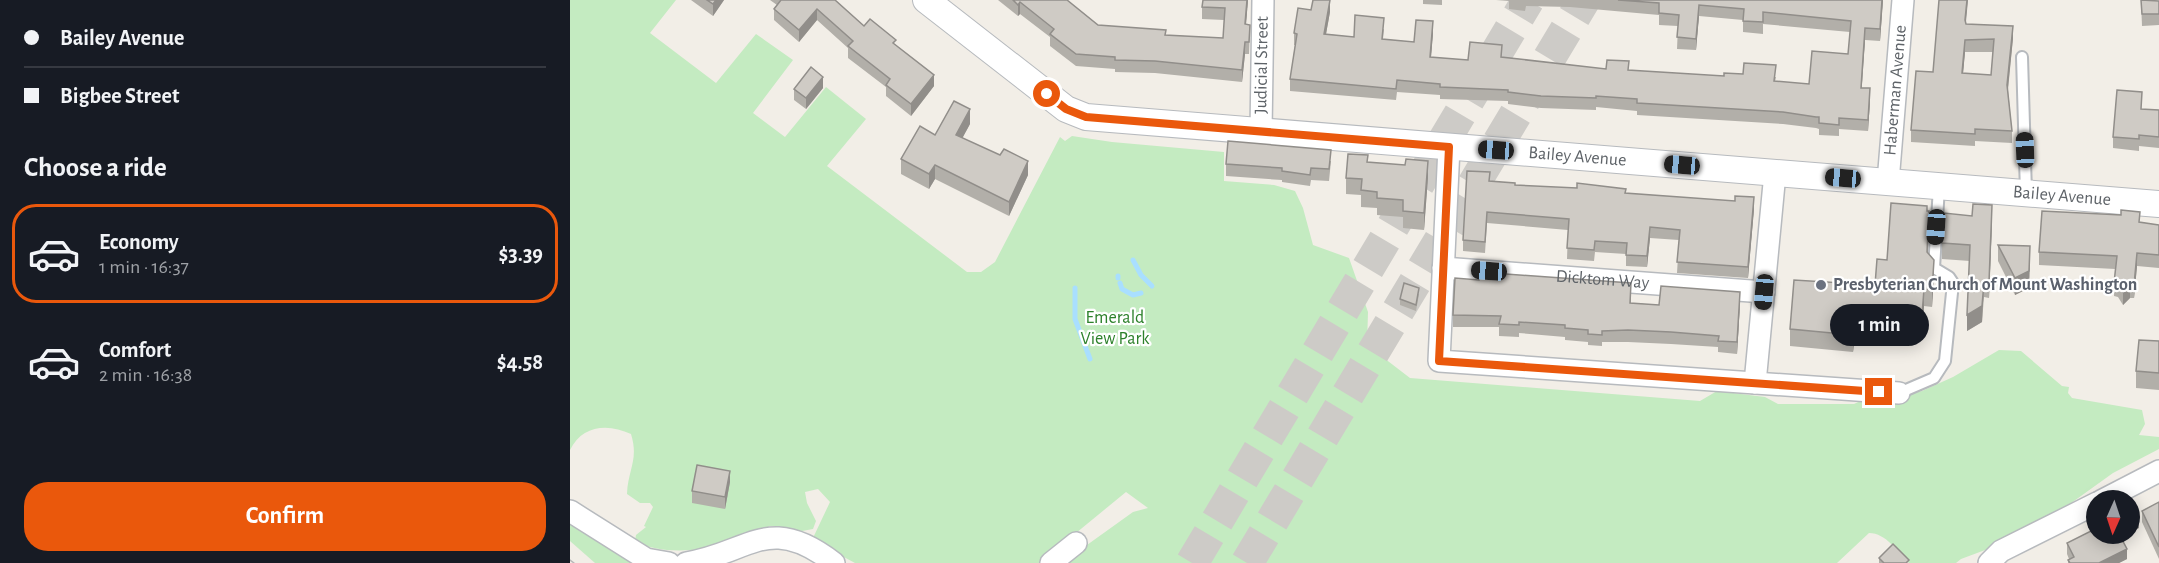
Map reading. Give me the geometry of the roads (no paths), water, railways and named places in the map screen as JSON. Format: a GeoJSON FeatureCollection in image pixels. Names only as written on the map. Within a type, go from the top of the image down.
{"type":"FeatureCollection","features":[{"type":"Feature","properties":{"kind":"street","name":"Bailey Avenue"},"geometry":{"type":"LineString","coordinates":[[926,0],[1066,109],[1086,117],[2159,204]]}},
{"type":"Feature","properties":{"kind":"street","name":"Judicial Street"},"geometry":{"type":"LineString","coordinates":[[1261,131],[1263,0]]}},
{"type":"Feature","properties":{"kind":"street","name":"Haberman Avenue"},"geometry":{"type":"LineString","coordinates":[[1888,182],[1903,0]]}},
{"type":"Feature","properties":{"kind":"street"},"geometry":{"type":"LineString","coordinates":[[1449,147],[1439,361],[1899,393]]}},
{"type":"Feature","properties":{"kind":"street"},"geometry":{"type":"LineString","coordinates":[[1755,383],[1775,173]]}},
{"type":"Feature","properties":{"kind":"street","name":"Dicktom Way"},"geometry":{"type":"LineString","coordinates":[[1443,268],[1764,292]]}},
{"type":"Feature","properties":{"kind":"street"},"geometry":{"type":"LineString","coordinates":[[2122,490],[2159,471]]}},
{"type":"Feature","properties":{"kind":"street"},"geometry":{"type":"LineString","coordinates":[[1989,563],[2001,551],[2086,508]]}},
{"type":"Feature","properties":{"kind":"street"},"geometry":{"type":"LineString","coordinates":[[570,511],[646,559],[669,563]]}},
{"type":"Feature","properties":{"kind":"street"},"geometry":{"type":"LineString","coordinates":[[686,563],[770,537],[800,541],[834,563]]}},
{"type":"Feature","properties":{"kind":"street"},"geometry":{"type":"LineString","coordinates":[[1051,563],[1076,543]]}},
{"type":"Feature","properties":{"kind":"lane"},"geometry":{"type":"LineString","coordinates":[[2022,57],[2026,193]]}},
{"type":"Feature","properties":{"kind":"lane"},"geometry":{"type":"LineString","coordinates":[[1899,393],[1934,378],[1945,361],[1953,283],[1949,277],[1934,268],[1939,186]]}},
{"type":"Feature","properties":{"kind":"waterway"},"geometry":{"type":"LineString","coordinates":[[1133,260],[1141,275],[1152,286]]}},
{"type":"Feature","properties":{"kind":"waterway"},"geometry":{"type":"LineString","coordinates":[[1120,283],[1122,289],[1133,295],[1141,293]]}},
{"type":"Feature","properties":{"kind":"waterway"},"geometry":{"type":"LineString","coordinates":[[1075,288],[1075,319],[1090,359]]}},
{"type":"Feature","properties":{"kind":"tunnel"},"geometry":{"type":"LineString","coordinates":[[1192,563],[1528,0]]}},
{"type":"Feature","properties":{"kind":"tunnel"},"geometry":{"type":"LineString","coordinates":[[1247,563],[1584,0]]}},
{"type":"Feature","properties":{"kind":"tram line"},"geometry":{"type":"LineString","coordinates":[[570,560],[574,563]]}},
{"type":"Feature","properties":{"kind":"place","name":"Presbyterian Church of Mount Washington"},"geometry":{"type":"Point","coordinates":[1821,285]}},
{"type":"Feature","properties":{"kind":"park label","name":"Emerald View Park"},"geometry":{"type":"Point","coordinates":[1115,328]}}]}
